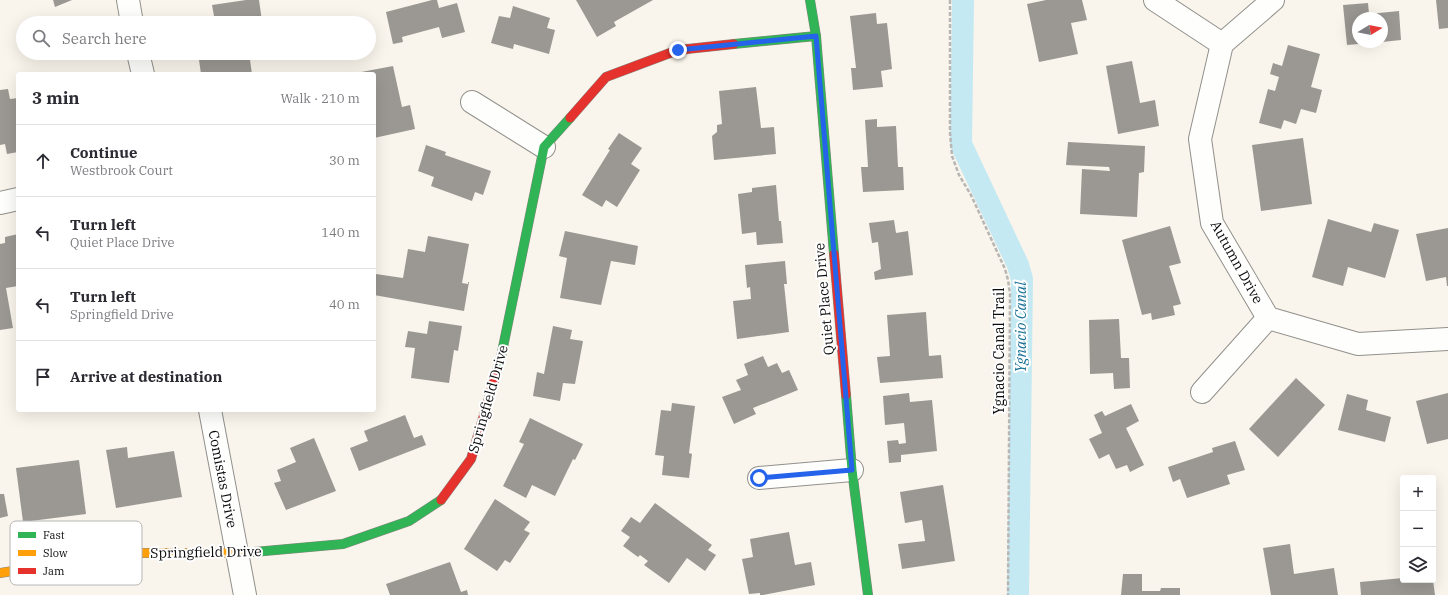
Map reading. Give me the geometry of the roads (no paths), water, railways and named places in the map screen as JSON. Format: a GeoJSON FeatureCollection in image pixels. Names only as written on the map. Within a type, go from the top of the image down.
{"type":"FeatureCollection","features":[{"type":"Feature","properties":{"kind":"street"},"geometry":{"type":"LineString","coordinates":[[128,0],[131,16]]}},
{"type":"Feature","properties":{"kind":"street","name":"Quiet Place Drive"},"geometry":{"type":"LineString","coordinates":[[810,0],[816,36],[852,470],[868,595]]}},
{"type":"Feature","properties":{"kind":"street"},"geometry":{"type":"LineString","coordinates":[[1155,0],[1222,44],[1273,0]]}},
{"type":"Feature","properties":{"kind":"street","name":"Springfield Drive"},"geometry":{"type":"LineString","coordinates":[[142,553],[238,554],[344,544],[409,521],[442,500],[471,459],[501,357],[544,147],[606,77],[678,50],[816,36]]}},
{"type":"Feature","properties":{"kind":"street","name":"Autumn Drive"},"geometry":{"type":"LineString","coordinates":[[1222,44],[1200,139],[1212,223],[1268,318],[1358,344],[1448,339]]}},
{"type":"Feature","properties":{"kind":"street"},"geometry":{"type":"LineString","coordinates":[[140,60],[143,72]]}},
{"type":"Feature","properties":{"kind":"street"},"geometry":{"type":"LineString","coordinates":[[472,102],[544,147]]}},
{"type":"Feature","properties":{"kind":"street"},"geometry":{"type":"LineString","coordinates":[[0,202],[16,199]]}},
{"type":"Feature","properties":{"kind":"street"},"geometry":{"type":"LineString","coordinates":[[1202,392],[1268,318]]}},
{"type":"Feature","properties":{"kind":"street","name":"Comistas Drive"},"geometry":{"type":"LineString","coordinates":[[210,412],[245,595]]}},
{"type":"Feature","properties":{"kind":"street"},"geometry":{"type":"LineString","coordinates":[[759,478],[852,470]]}},
{"type":"Feature","properties":{"kind":"street","name":"Springfield Drive"},"geometry":{"type":"LineString","coordinates":[[0,573],[10,571]]}},
{"type":"Feature","properties":{"kind":"waterway","name":"Ygnacio Canal"},"geometry":{"type":"LineString","coordinates":[[963,0],[961,144],[1018,265],[1022,279],[1018,595]]}}]}
